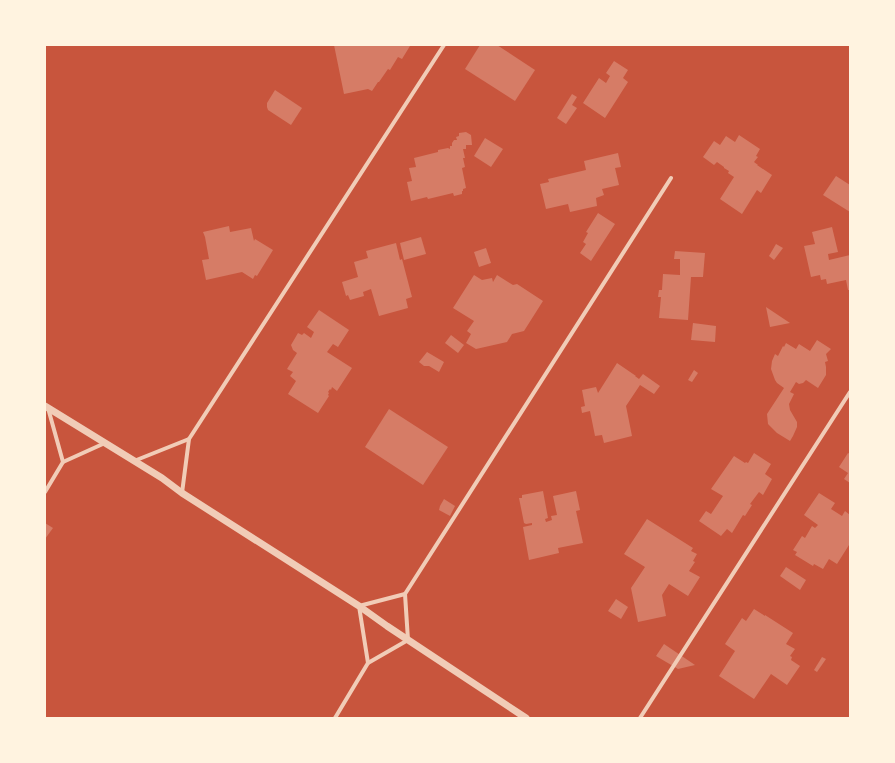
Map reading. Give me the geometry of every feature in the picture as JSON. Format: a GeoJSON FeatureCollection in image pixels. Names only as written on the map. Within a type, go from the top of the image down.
{"type":"FeatureCollection","features":[{"type":"Feature","properties":{"kind":"street"},"geometry":{"type":"LineString","coordinates":[[182,493],[189,438],[444,45]]}},
{"type":"Feature","properties":{"kind":"street"},"geometry":{"type":"LineString","coordinates":[[408,640],[405,594],[671,178]]}},
{"type":"Feature","properties":{"kind":"street"},"geometry":{"type":"LineString","coordinates":[[640,718],[850,392]]}},
{"type":"Feature","properties":{"kind":"street"},"geometry":{"type":"LineString","coordinates":[[47,407],[162,478],[182,493],[358,606],[522,717]]}},
{"type":"Feature","properties":{"kind":"street"},"geometry":{"type":"LineString","coordinates":[[47,407],[63,462]]}},
{"type":"Feature","properties":{"kind":"street"},"geometry":{"type":"LineString","coordinates":[[134,461],[189,438]]}},
{"type":"Feature","properties":{"kind":"street"},"geometry":{"type":"LineString","coordinates":[[45,492],[63,462],[105,443]]}},
{"type":"Feature","properties":{"kind":"street"},"geometry":{"type":"LineString","coordinates":[[358,606],[405,594]]}},
{"type":"Feature","properties":{"kind":"street"},"geometry":{"type":"LineString","coordinates":[[358,606],[368,663]]}},
{"type":"Feature","properties":{"kind":"street"},"geometry":{"type":"LineString","coordinates":[[334,718],[368,663],[408,640]]}},
{"type":"Feature","properties":{"kind":"building"},"geometry":{"type":"Polygon","coordinates":[[[334,45],[410,46],[402,59],[398,57],[390,70],[388,69],[372,91],[368,89],[344,94],[334,45]]]}},
{"type":"Feature","properties":{"kind":"building"},"geometry":{"type":"Polygon","coordinates":[[[480,45],[497,45],[535,70],[515,101],[465,69],[480,45]]]}},
{"type":"Feature","properties":{"kind":"building"},"geometry":{"type":"Polygon","coordinates":[[[614,61],[628,70],[623,78],[628,82],[605,118],[583,103],[599,78],[606,83],[610,76],[606,73],[614,61]]]}},
{"type":"Feature","properties":{"kind":"building"},"geometry":{"type":"Polygon","coordinates":[[[275,90],[302,108],[291,125],[268,110],[267,103],[275,90]]]}},
{"type":"Feature","properties":{"kind":"building"},"geometry":{"type":"Polygon","coordinates":[[[572,94],[577,97],[572,105],[577,108],[566,124],[557,118],[572,94]]]}},
{"type":"Feature","properties":{"kind":"building"},"geometry":{"type":"Polygon","coordinates":[[[466,132],[471,135],[472,145],[466,145],[466,149],[463,149],[465,167],[462,168],[466,188],[463,189],[462,194],[454,196],[453,193],[428,199],[427,197],[411,201],[407,182],[412,181],[409,168],[416,167],[414,158],[438,152],[438,150],[450,149],[450,146],[452,146],[454,140],[457,140],[456,137],[459,136],[459,133],[466,132]]]}},
{"type":"Feature","properties":{"kind":"building"},"geometry":{"type":"Polygon","coordinates":[[[739,135],[760,149],[756,156],[758,157],[754,162],[772,175],[761,193],[757,190],[742,214],[720,199],[734,177],[717,162],[714,165],[703,157],[714,141],[720,145],[726,136],[735,142],[739,135]]]}},
{"type":"Feature","properties":{"kind":"building"},"geometry":{"type":"Polygon","coordinates":[[[485,138],[503,149],[491,167],[474,156],[485,138]]]}},
{"type":"Feature","properties":{"kind":"building"},"geometry":{"type":"Polygon","coordinates":[[[618,153],[621,167],[615,168],[619,185],[602,189],[604,195],[596,198],[597,206],[570,212],[568,204],[546,209],[540,184],[549,182],[548,179],[586,170],[584,161],[618,153]]]}},
{"type":"Feature","properties":{"kind":"building"},"geometry":{"type":"Polygon","coordinates":[[[836,176],[850,185],[850,212],[823,195],[836,176]]]}},
{"type":"Feature","properties":{"kind":"building"},"geometry":{"type":"Polygon","coordinates":[[[598,213],[615,224],[591,261],[580,253],[586,244],[583,242],[588,233],[586,232],[598,213]]]}},
{"type":"Feature","properties":{"kind":"building"},"geometry":{"type":"Polygon","coordinates":[[[229,226],[230,232],[251,228],[254,241],[255,239],[273,250],[257,276],[255,275],[253,279],[242,272],[206,280],[202,260],[209,259],[203,232],[229,226]]]}},
{"type":"Feature","properties":{"kind":"building"},"geometry":{"type":"Polygon","coordinates":[[[832,227],[838,252],[828,254],[829,260],[850,255],[850,290],[848,290],[846,280],[827,284],[826,279],[821,280],[820,275],[811,277],[804,246],[815,244],[812,232],[832,227]]]}},
{"type":"Feature","properties":{"kind":"building"},"geometry":{"type":"Polygon","coordinates":[[[421,237],[426,254],[404,260],[400,243],[421,237]]]}},
{"type":"Feature","properties":{"kind":"building"},"geometry":{"type":"Polygon","coordinates":[[[396,243],[400,260],[402,259],[412,297],[406,299],[408,308],[379,316],[371,289],[363,292],[364,296],[350,300],[348,295],[346,296],[342,282],[358,277],[354,262],[368,258],[366,251],[396,243]]]}},
{"type":"Feature","properties":{"kind":"building"},"geometry":{"type":"Polygon","coordinates":[[[776,244],[783,248],[774,260],[769,256],[776,244]]]}},
{"type":"Feature","properties":{"kind":"building"},"geometry":{"type":"Polygon","coordinates":[[[486,248],[491,263],[479,267],[474,252],[486,248]]]}},
{"type":"Feature","properties":{"kind":"building"},"geometry":{"type":"Polygon","coordinates":[[[675,251],[705,253],[703,277],[691,277],[688,320],[659,318],[661,297],[658,297],[659,290],[662,290],[663,274],[680,275],[680,259],[674,259],[675,251]]]}},
{"type":"Feature","properties":{"kind":"building"},"geometry":{"type":"Polygon","coordinates":[[[474,275],[482,280],[492,278],[493,282],[497,275],[513,285],[517,284],[543,301],[524,331],[512,334],[507,342],[476,349],[466,343],[471,334],[467,331],[474,321],[453,308],[474,275]]]}},
{"type":"Feature","properties":{"kind":"building"},"geometry":{"type":"Polygon","coordinates":[[[766,307],[790,323],[770,327],[766,307]]]}},
{"type":"Feature","properties":{"kind":"building"},"geometry":{"type":"Polygon","coordinates":[[[319,310],[349,330],[338,347],[333,344],[327,352],[352,368],[337,391],[332,387],[331,390],[330,389],[328,392],[329,396],[318,413],[288,394],[296,381],[290,376],[293,372],[287,369],[297,353],[293,350],[291,345],[298,333],[302,335],[304,333],[311,338],[314,332],[307,327],[319,310]]]}},
{"type":"Feature","properties":{"kind":"building"},"geometry":{"type":"Polygon","coordinates":[[[693,323],[716,326],[715,342],[691,340],[693,323]]]}},
{"type":"Feature","properties":{"kind":"building"},"geometry":{"type":"Polygon","coordinates":[[[451,335],[464,345],[458,353],[445,343],[451,335]]]}},
{"type":"Feature","properties":{"kind":"building"},"geometry":{"type":"Polygon","coordinates":[[[817,340],[831,349],[826,354],[828,361],[825,362],[826,375],[818,388],[806,380],[799,384],[796,382],[790,392],[794,394],[789,404],[790,410],[797,422],[797,427],[790,441],[777,433],[768,424],[767,414],[784,388],[775,380],[771,369],[772,361],[775,354],[778,356],[786,343],[796,349],[799,344],[810,351],[817,340]]]}},
{"type":"Feature","properties":{"kind":"building"},"geometry":{"type":"Polygon","coordinates":[[[427,352],[444,362],[439,372],[429,366],[424,366],[419,362],[427,352]]]}},
{"type":"Feature","properties":{"kind":"building"},"geometry":{"type":"Polygon","coordinates":[[[617,363],[639,379],[643,374],[660,386],[654,394],[640,385],[626,406],[632,436],[604,443],[602,435],[595,436],[590,411],[582,413],[581,407],[585,406],[582,390],[596,387],[598,393],[617,363]]]}},
{"type":"Feature","properties":{"kind":"building"},"geometry":{"type":"Polygon","coordinates":[[[694,370],[698,373],[692,382],[688,380],[694,370]]]}},
{"type":"Feature","properties":{"kind":"building"},"geometry":{"type":"Polygon","coordinates":[[[389,409],[448,447],[423,485],[365,447],[389,409]]]}},
{"type":"Feature","properties":{"kind":"building"},"geometry":{"type":"Polygon","coordinates":[[[754,453],[771,464],[765,474],[772,479],[763,495],[759,492],[750,504],[752,505],[745,516],[743,515],[732,533],[727,529],[721,536],[699,521],[706,511],[711,514],[723,496],[711,489],[734,456],[745,463],[748,463],[754,453]]]}},
{"type":"Feature","properties":{"kind":"building"},"geometry":{"type":"Polygon","coordinates":[[[848,453],[850,454],[850,483],[844,479],[848,473],[839,467],[848,453]]]}},
{"type":"Feature","properties":{"kind":"building"},"geometry":{"type":"Polygon","coordinates":[[[543,491],[548,518],[545,519],[546,522],[552,520],[551,516],[557,515],[553,496],[576,491],[580,510],[576,511],[583,543],[558,548],[559,553],[529,560],[523,527],[532,525],[532,523],[524,523],[519,498],[522,498],[522,495],[543,491]]]}},
{"type":"Feature","properties":{"kind":"building"},"geometry":{"type":"Polygon","coordinates":[[[819,493],[835,503],[831,509],[842,516],[845,511],[850,515],[850,545],[837,564],[829,559],[823,569],[814,564],[813,566],[795,555],[797,552],[793,550],[802,536],[805,538],[812,526],[815,528],[818,525],[804,515],[819,493]]]}},
{"type":"Feature","properties":{"kind":"building"},"geometry":{"type":"Polygon","coordinates":[[[444,499],[455,506],[450,516],[439,510],[444,499]]]}},
{"type":"Feature","properties":{"kind":"building"},"geometry":{"type":"Polygon","coordinates":[[[647,519],[693,548],[691,551],[697,554],[693,561],[695,562],[689,571],[700,577],[688,596],[669,584],[662,595],[666,616],[638,622],[631,588],[645,567],[624,554],[647,519]]]}},
{"type":"Feature","properties":{"kind":"building"},"geometry":{"type":"Polygon","coordinates":[[[45,523],[53,528],[45,539],[45,523]]]}},
{"type":"Feature","properties":{"kind":"building"},"geometry":{"type":"Polygon","coordinates":[[[786,567],[806,580],[800,590],[780,576],[786,567]]]}},
{"type":"Feature","properties":{"kind":"building"},"geometry":{"type":"Polygon","coordinates":[[[616,599],[628,607],[621,619],[608,611],[616,599]]]}},
{"type":"Feature","properties":{"kind":"building"},"geometry":{"type":"Polygon","coordinates":[[[754,609],[793,633],[786,644],[795,649],[790,656],[792,657],[791,660],[800,666],[787,685],[771,674],[754,699],[719,676],[735,651],[725,644],[742,618],[746,621],[754,609]]]}},
{"type":"Feature","properties":{"kind":"building"},"geometry":{"type":"Polygon","coordinates":[[[664,644],[695,665],[678,669],[656,656],[664,644]]]}},
{"type":"Feature","properties":{"kind":"building"},"geometry":{"type":"Polygon","coordinates":[[[822,657],[826,659],[817,672],[814,670],[822,657]]]}}]}
